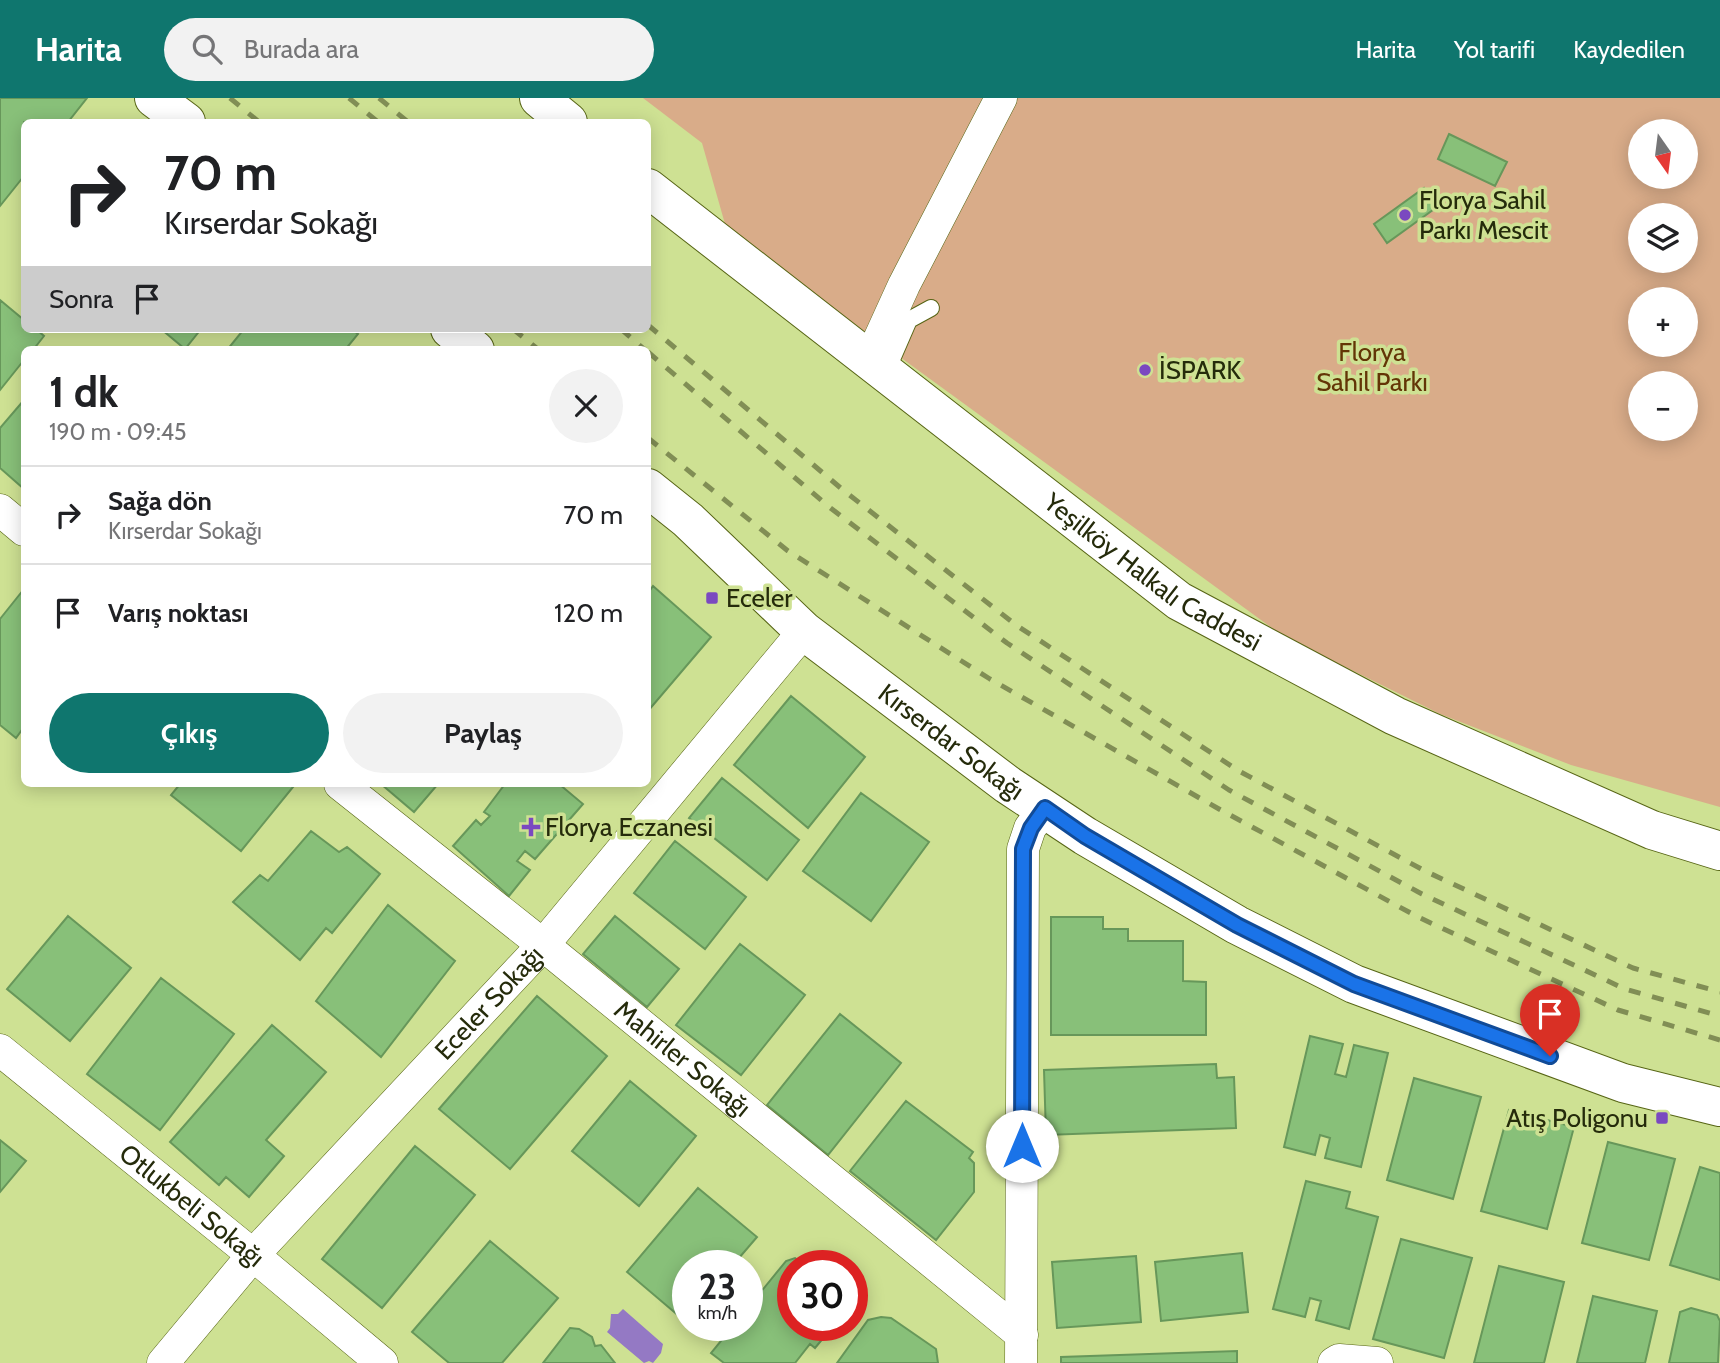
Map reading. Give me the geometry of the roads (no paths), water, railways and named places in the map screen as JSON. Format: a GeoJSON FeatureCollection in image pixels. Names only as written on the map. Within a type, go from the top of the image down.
{"type":"FeatureCollection","features":[{"type":"Feature","properties":{"kind":"main road"},"geometry":{"type":"LineString","coordinates":[[154,98],[182,119]]}},
{"type":"Feature","properties":{"kind":"main road"},"geometry":{"type":"LineString","coordinates":[[539,98],[564,119]]}},
{"type":"Feature","properties":{"kind":"main road","name":"Yeşilköy Halkalı Caddesi"},"geometry":{"type":"LineString","coordinates":[[651,190],[1179,601],[1395,716],[1652,830],[1720,851]]}},
{"type":"Feature","properties":{"kind":"main road"},"geometry":{"type":"LineString","coordinates":[[455,333],[470,346]]}},
{"type":"Feature","properties":{"kind":"main road","name":"Kırserdar Sokağı"},"geometry":{"type":"LineString","coordinates":[[651,490],[688,520],[804,631],[1008,785],[1085,836],[1237,925],[1354,984],[1623,1083],[1720,1107]]}},
{"type":"Feature","properties":{"kind":"street"},"geometry":{"type":"LineString","coordinates":[[876,368],[873,353],[904,285],[1001,98]]}},
{"type":"Feature","properties":{"kind":"street"},"geometry":{"type":"LineString","coordinates":[[0,510],[21,528]]}},
{"type":"Feature","properties":{"kind":"street","name":"Eceler Sokağı"},"geometry":{"type":"LineString","coordinates":[[163,1363],[253,1255],[543,945],[804,631]]}},
{"type":"Feature","properties":{"kind":"street","name":"Mahirler Sokağı"},"geometry":{"type":"LineString","coordinates":[[344,787],[543,945],[1022,1349]]}},
{"type":"Feature","properties":{"kind":"street"},"geometry":{"type":"LineString","coordinates":[[1022,1349],[1023,849],[1031,828],[1045,808]]}},
{"type":"Feature","properties":{"kind":"street","name":"Otlukbeli Sokağı"},"geometry":{"type":"LineString","coordinates":[[0,1050],[382,1363]]}},
{"type":"Feature","properties":{"kind":"street"},"geometry":{"type":"LineString","coordinates":[[1334,1363],[1339,1360],[1377,1363]]}},
{"type":"Feature","properties":{"kind":"lane"},"geometry":{"type":"LineString","coordinates":[[876,368],[909,320],[931,308]]}},
{"type":"Feature","properties":{"kind":"railway"},"geometry":{"type":"LineString","coordinates":[[230,98],[255,119]]}},
{"type":"Feature","properties":{"kind":"railway"},"geometry":{"type":"LineString","coordinates":[[349,98],[374,119]]}},
{"type":"Feature","properties":{"kind":"railway"},"geometry":{"type":"LineString","coordinates":[[379,98],[404,119]]}},
{"type":"Feature","properties":{"kind":"railway"},"geometry":{"type":"LineString","coordinates":[[651,328],[843,490],[1016,625],[1239,771],[1425,871],[1633,968],[1720,992]]}},
{"type":"Feature","properties":{"kind":"railway"},"geometry":{"type":"LineString","coordinates":[[518,333],[534,346]]}},
{"type":"Feature","properties":{"kind":"railway"},"geometry":{"type":"LineString","coordinates":[[626,333],[640,346]]}},
{"type":"Feature","properties":{"kind":"railway"},"geometry":{"type":"LineString","coordinates":[[651,355],[828,506],[1007,643],[1229,790],[1422,894],[1625,989],[1720,1016]]}},
{"type":"Feature","properties":{"kind":"railway"},"geometry":{"type":"LineString","coordinates":[[651,440],[788,551],[990,679],[1219,809],[1418,917],[1618,1010],[1720,1040]]}},
{"type":"Feature","properties":{"kind":"place","name":"Florya Sahil Parkı Mescit"},"geometry":{"type":"Point","coordinates":[1405,215]}},
{"type":"Feature","properties":{"kind":"place","name":"İSPARK"},"geometry":{"type":"Point","coordinates":[1145,370]}},
{"type":"Feature","properties":{"kind":"place","name":"Eceler"},"geometry":{"type":"Point","coordinates":[712,598]}},
{"type":"Feature","properties":{"kind":"place","name":"Florya Eczanesi"},"geometry":{"type":"Point","coordinates":[531,827]}},
{"type":"Feature","properties":{"kind":"place","name":"Atış Poligonu"},"geometry":{"type":"Point","coordinates":[1662,1118]}},
{"type":"Feature","properties":{"kind":"park label","name":"Florya Sahil Parkı"},"geometry":{"type":"Point","coordinates":[1372,367]}}]}
